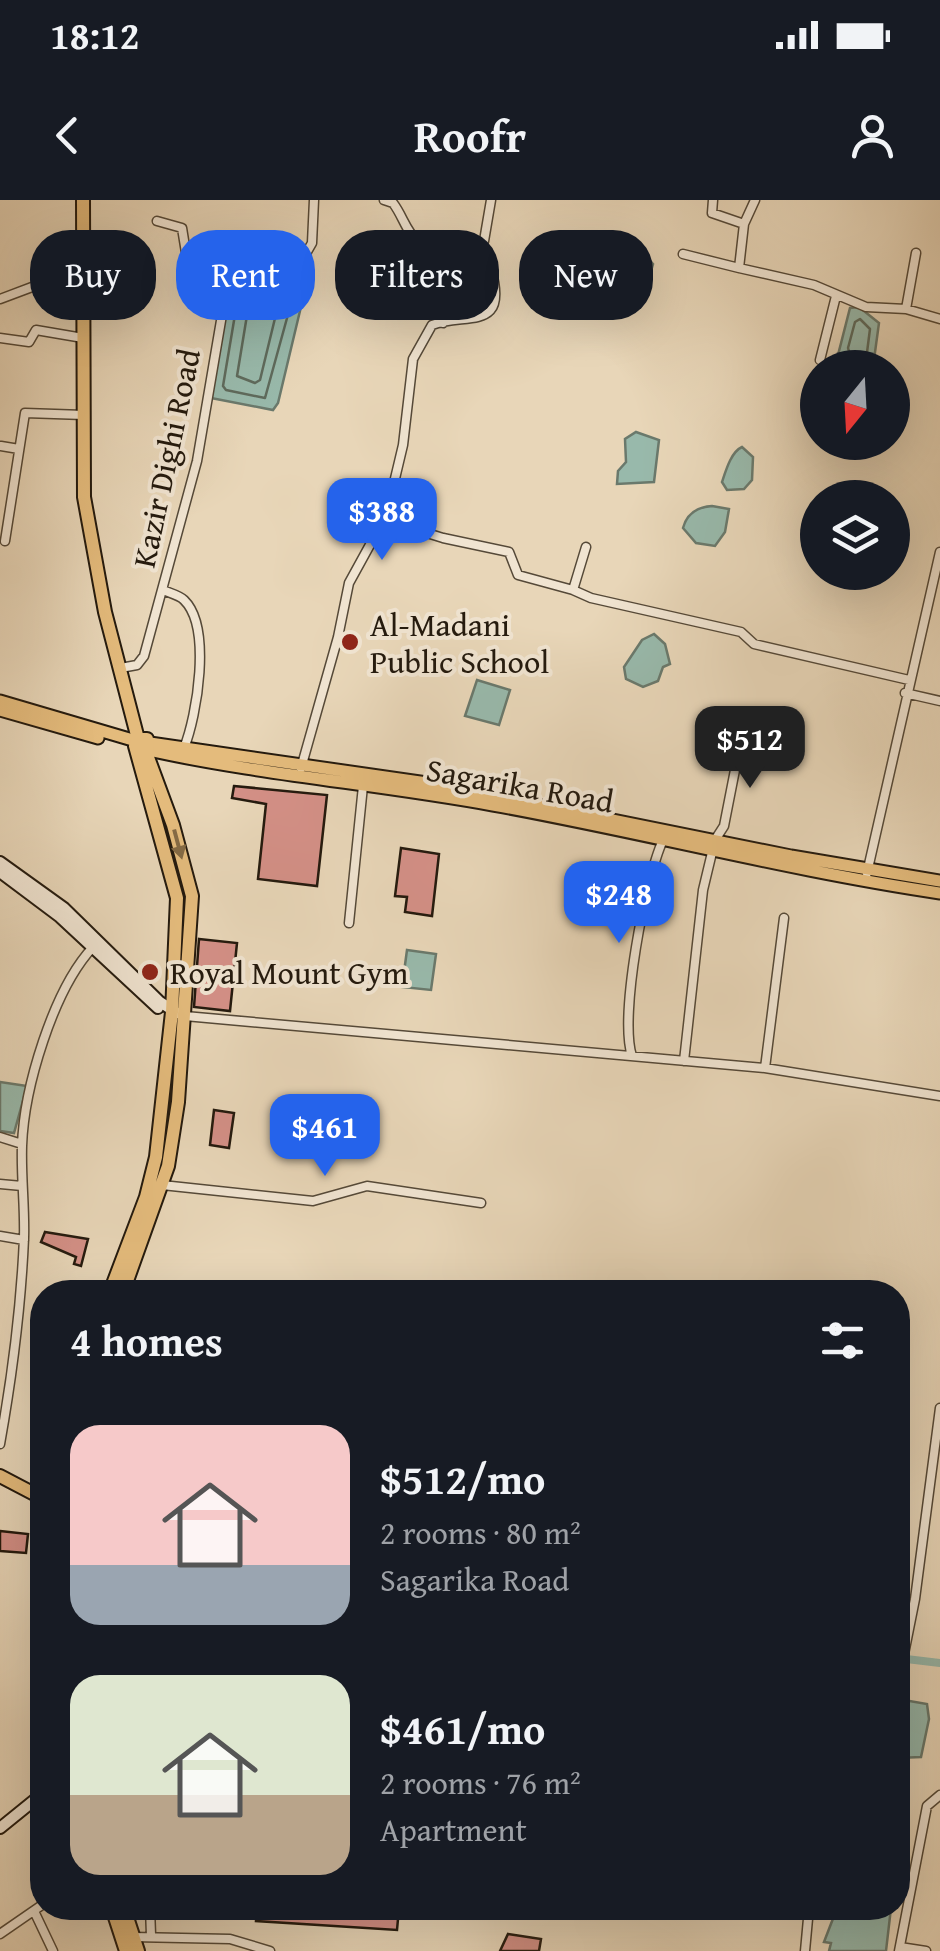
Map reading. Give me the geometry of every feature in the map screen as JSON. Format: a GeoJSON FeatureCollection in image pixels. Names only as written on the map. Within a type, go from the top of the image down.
{"type":"FeatureCollection","features":[{"type":"Feature","properties":{"kind":"highway"},"geometry":{"type":"LineString","coordinates":[[85,230],[86,200]]}},
{"type":"Feature","properties":{"kind":"highway"},"geometry":{"type":"LineString","coordinates":[[86,200],[89,485],[142,745]]}},
{"type":"Feature","properties":{"kind":"highway"},"geometry":{"type":"LineString","coordinates":[[84,320],[84,497],[105,612],[142,745],[192,896],[156,1156],[146,1198],[115,1280]]}},
{"type":"Feature","properties":{"kind":"highway"},"geometry":{"type":"LineString","coordinates":[[127,1280],[162,1186],[178,1102],[178,1018]]}},
{"type":"Feature","properties":{"kind":"highway"},"geometry":{"type":"LineString","coordinates":[[0,1476],[30,1491]]}},
{"type":"Feature","properties":{"kind":"highway"},"geometry":{"type":"LineString","coordinates":[[116,1920],[126,1951]]}},
{"type":"Feature","properties":{"kind":"highway"},"geometry":{"type":"LineString","coordinates":[[128,1920],[136,1944]]}},
{"type":"Feature","properties":{"kind":"main road","name":"Sagarika Road"},"geometry":{"type":"LineString","coordinates":[[0,701],[142,745]]}},
{"type":"Feature","properties":{"kind":"main road","name":"Sagarika Road"},"geometry":{"type":"LineString","coordinates":[[0,710],[142,745],[433,790],[940,893]]}},
{"type":"Feature","properties":{"kind":"main road","name":"Sagarika Road"},"geometry":{"type":"LineString","coordinates":[[299,772],[363,786],[433,790],[663,840],[714,845]]}},
{"type":"Feature","properties":{"kind":"main road"},"geometry":{"type":"LineString","coordinates":[[0,862],[64,908],[178,1018]]}},
{"type":"Feature","properties":{"kind":"main road"},"geometry":{"type":"LineString","coordinates":[[0,872],[28,890],[178,1018]]}},
{"type":"Feature","properties":{"kind":"main road","name":"Sagarika Road"},"geometry":{"type":"LineString","coordinates":[[867,876],[940,880]]}},
{"type":"Feature","properties":{"kind":"main road"},"geometry":{"type":"LineString","coordinates":[[0,1828],[30,1804]]}},
{"type":"Feature","properties":{"kind":"street"},"geometry":{"type":"LineString","coordinates":[[313,230],[314,200]]}},
{"type":"Feature","properties":{"kind":"street"},"geometry":{"type":"LineString","coordinates":[[384,200],[392,203],[408,230]]}},
{"type":"Feature","properties":{"kind":"street"},"geometry":{"type":"LineString","coordinates":[[486,230],[491,200]]}},
{"type":"Feature","properties":{"kind":"street"},"geometry":{"type":"LineString","coordinates":[[713,200],[712,212],[744,224]]}},
{"type":"Feature","properties":{"kind":"street"},"geometry":{"type":"LineString","coordinates":[[739,268],[744,224],[755,200]]}},
{"type":"Feature","properties":{"kind":"street"},"geometry":{"type":"LineString","coordinates":[[158,221],[182,230]]}},
{"type":"Feature","properties":{"kind":"street"},"geometry":{"type":"LineString","coordinates":[[906,308],[916,253]]}},
{"type":"Feature","properties":{"kind":"street"},"geometry":{"type":"LineString","coordinates":[[683,254],[814,285],[866,306],[906,308],[940,319]]}},
{"type":"Feature","properties":{"kind":"street"},"geometry":{"type":"LineString","coordinates":[[0,299],[30,288]]}},
{"type":"Feature","properties":{"kind":"street"},"geometry":{"type":"LineString","coordinates":[[822,350],[836,296]]}},
{"type":"Feature","properties":{"kind":"street","name":"Kazir Dighi Road"},"geometry":{"type":"LineString","coordinates":[[126,667],[137,665],[144,656],[197,461],[221,320]]}},
{"type":"Feature","properties":{"kind":"street"},"geometry":{"type":"LineString","coordinates":[[299,772],[338,637],[344,596],[382,519],[403,445],[413,360],[432,325],[476,320]]}},
{"type":"Feature","properties":{"kind":"street"},"geometry":{"type":"LineString","coordinates":[[0,338],[29,342],[36,330],[84,338]]}},
{"type":"Feature","properties":{"kind":"street"},"geometry":{"type":"LineString","coordinates":[[5,542],[25,413],[84,415]]}},
{"type":"Feature","properties":{"kind":"street"},"geometry":{"type":"LineString","coordinates":[[1,446],[19,449]]}},
{"type":"Feature","properties":{"kind":"street"},"geometry":{"type":"LineString","coordinates":[[382,519],[443,538],[509,552],[518,575],[591,598],[740,632],[754,644],[909,680]]}},
{"type":"Feature","properties":{"kind":"street"},"geometry":{"type":"LineString","coordinates":[[573,590],[586,547]]}},
{"type":"Feature","properties":{"kind":"street"},"geometry":{"type":"LineString","coordinates":[[867,876],[905,693],[940,552]]}},
{"type":"Feature","properties":{"kind":"street"},"geometry":{"type":"LineString","coordinates":[[162,590],[183,598],[200,634],[190,732],[183,752]]}},
{"type":"Feature","properties":{"kind":"street"},"geometry":{"type":"LineString","coordinates":[[905,693],[940,701]]}},
{"type":"Feature","properties":{"kind":"street"},"geometry":{"type":"LineString","coordinates":[[684,1061],[703,890],[714,845],[724,826],[744,724]]}},
{"type":"Feature","properties":{"kind":"street"},"geometry":{"type":"LineString","coordinates":[[348,923],[363,786]]}},
{"type":"Feature","properties":{"kind":"street"},"geometry":{"type":"LineString","coordinates":[[632,1056],[628,1010],[649,872],[663,840]]}},
{"type":"Feature","properties":{"kind":"street"},"geometry":{"type":"LineString","coordinates":[[765,1068],[784,918]]}},
{"type":"Feature","properties":{"kind":"street"},"geometry":{"type":"LineString","coordinates":[[0,1444],[4,1380],[24,1240],[22,1144],[53,1012],[77,964],[92,947]]}},
{"type":"Feature","properties":{"kind":"street"},"geometry":{"type":"LineString","coordinates":[[178,1018],[765,1068],[940,1096]]}},
{"type":"Feature","properties":{"kind":"street"},"geometry":{"type":"LineString","coordinates":[[0,1138],[22,1144]]}},
{"type":"Feature","properties":{"kind":"street"},"geometry":{"type":"LineString","coordinates":[[0,1184],[22,1186]]}},
{"type":"Feature","properties":{"kind":"street"},"geometry":{"type":"LineString","coordinates":[[162,1186],[312,1202],[367,1186],[482,1203]]}},
{"type":"Feature","properties":{"kind":"street"},"geometry":{"type":"LineString","coordinates":[[0,1236],[24,1240]]}},
{"type":"Feature","properties":{"kind":"street"},"geometry":{"type":"LineString","coordinates":[[910,1626],[937,1465],[940,1408]]}},
{"type":"Feature","properties":{"kind":"street"},"geometry":{"type":"LineString","coordinates":[[910,1894],[926,1806],[940,1795]]}},
{"type":"Feature","properties":{"kind":"street"},"geometry":{"type":"LineString","coordinates":[[0,1934],[30,1913]]}},
{"type":"Feature","properties":{"kind":"street"},"geometry":{"type":"LineString","coordinates":[[42,1920],[53,1951]]}},
{"type":"Feature","properties":{"kind":"street"},"geometry":{"type":"LineString","coordinates":[[150,1920],[151,1935]]}},
{"type":"Feature","properties":{"kind":"street"},"geometry":{"type":"LineString","coordinates":[[805,1951],[808,1920]]}},
{"type":"Feature","properties":{"kind":"street"},"geometry":{"type":"LineString","coordinates":[[905,1920],[900,1949],[926,1951]]}},
{"type":"Feature","properties":{"kind":"street"},"geometry":{"type":"LineString","coordinates":[[136,1944],[151,1935],[230,1939],[270,1951]]}},
{"type":"Feature","properties":{"kind":"water"},"geometry":{"type":"Polygon","coordinates":[[[859,307],[879,323],[875,350],[839,350],[850,308],[859,307]]]}},
{"type":"Feature","properties":{"kind":"water"},"geometry":{"type":"Polygon","coordinates":[[[224,320],[298,320],[273,410],[211,398],[224,320]]]}},
{"type":"Feature","properties":{"kind":"water"},"geometry":{"type":"Polygon","coordinates":[[[636,432],[659,440],[654,482],[617,484],[618,471],[626,462],[625,439],[636,432]]]}},
{"type":"Feature","properties":{"kind":"water"},"geometry":{"type":"Polygon","coordinates":[[[742,447],[753,457],[752,480],[744,489],[727,490],[722,482],[725,472],[742,447]]]}},
{"type":"Feature","properties":{"kind":"water"},"geometry":{"type":"Polygon","coordinates":[[[712,506],[729,509],[725,532],[715,546],[696,543],[683,528],[687,518],[712,506]]]}},
{"type":"Feature","properties":{"kind":"water"},"geometry":{"type":"Polygon","coordinates":[[[654,634],[665,644],[670,664],[663,667],[658,681],[643,687],[626,679],[624,667],[642,640],[654,634]]]}},
{"type":"Feature","properties":{"kind":"water"},"geometry":{"type":"Polygon","coordinates":[[[477,680],[510,690],[499,725],[465,716],[477,680]]]}},
{"type":"Feature","properties":{"kind":"water"},"geometry":{"type":"Polygon","coordinates":[[[407,950],[436,954],[431,990],[402,987],[407,950]]]}},
{"type":"Feature","properties":{"kind":"water"},"geometry":{"type":"Polygon","coordinates":[[[0,1082],[27,1086],[14,1133],[0,1131],[0,1082]]]}},
{"type":"Feature","properties":{"kind":"water"},"geometry":{"type":"Polygon","coordinates":[[[910,1701],[927,1704],[929,1719],[921,1757],[910,1757],[910,1701]]]}},
{"type":"Feature","properties":{"kind":"water"},"geometry":{"type":"Polygon","coordinates":[[[832,1920],[890,1920],[886,1951],[829,1951],[831,1943],[824,1942],[832,1920]]]}},
{"type":"Feature","properties":{"kind":"building"},"geometry":{"type":"Polygon","coordinates":[[[234,786],[327,795],[317,886],[258,879],[266,804],[232,798],[234,786]]]}},
{"type":"Feature","properties":{"kind":"building"},"geometry":{"type":"Polygon","coordinates":[[[401,848],[439,854],[432,916],[405,912],[407,897],[395,896],[401,848]]]}},
{"type":"Feature","properties":{"kind":"building"},"geometry":{"type":"Polygon","coordinates":[[[199,939],[237,943],[230,1011],[194,1007],[199,939]]]}},
{"type":"Feature","properties":{"kind":"building"},"geometry":{"type":"Polygon","coordinates":[[[214,1110],[234,1113],[229,1148],[210,1145],[214,1110]]]}},
{"type":"Feature","properties":{"kind":"building"},"geometry":{"type":"Polygon","coordinates":[[[45,1232],[88,1239],[81,1266],[74,1264],[76,1257],[41,1242],[45,1232]]]}},
{"type":"Feature","properties":{"kind":"building"},"geometry":{"type":"Polygon","coordinates":[[[0,1531],[28,1534],[26,1553],[0,1551],[0,1531]]]}},
{"type":"Feature","properties":{"kind":"building"},"geometry":{"type":"Polygon","coordinates":[[[256,1920],[398,1920],[397,1930],[256,1920]]]}},
{"type":"Feature","properties":{"kind":"building"},"geometry":{"type":"Polygon","coordinates":[[[508,1934],[541,1939],[539,1951],[500,1951],[508,1934]]]}},
{"type":"Feature","properties":{"kind":"waterway"},"geometry":{"type":"LineString","coordinates":[[910,1659],[940,1663]]}},
{"type":"Feature","properties":{"kind":"place","name":"Al-Madani Public School"},"geometry":{"type":"Point","coordinates":[350,642]}},
{"type":"Feature","properties":{"kind":"place","name":"Royal Mount Gym"},"geometry":{"type":"Point","coordinates":[150,972]}}]}
